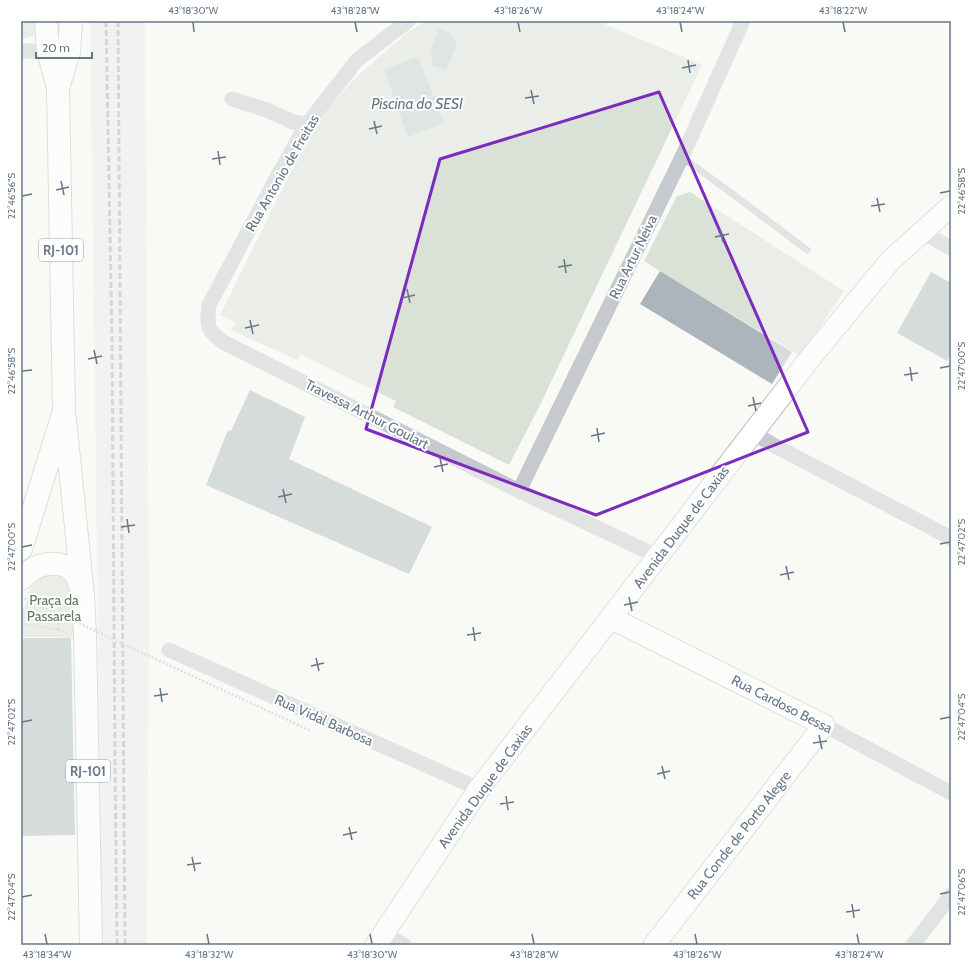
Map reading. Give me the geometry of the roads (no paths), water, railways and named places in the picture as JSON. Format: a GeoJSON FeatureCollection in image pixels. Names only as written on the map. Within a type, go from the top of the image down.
{"type":"FeatureCollection","features":[{"type":"Feature","properties":{"kind":"main road","name":"RJ-101"},"geometry":{"type":"LineString","coordinates":[[46,21],[48,51],[58,88],[64,411],[86,635],[91,945]]}},
{"type":"Feature","properties":{"kind":"main road","name":"RJ-101"},"geometry":{"type":"LineString","coordinates":[[58,88],[69,52],[71,21]]}},
{"type":"Feature","properties":{"kind":"main road","name":"Avenida Duque de Caxias"},"geometry":{"type":"LineString","coordinates":[[380,939],[479,789],[811,357],[890,261],[951,206]]}},
{"type":"Feature","properties":{"kind":"main road","name":"RJ-101"},"geometry":{"type":"LineString","coordinates":[[21,549],[64,411]]}},
{"type":"Feature","properties":{"kind":"main road"},"geometry":{"type":"LineString","coordinates":[[22,587],[32,569],[41,565],[50,564],[65,566],[75,573],[83,596]]}},
{"type":"Feature","properties":{"kind":"main road","name":"Rua Cardoso Bessa"},"geometry":{"type":"LineString","coordinates":[[611,618],[824,725]]}},
{"type":"Feature","properties":{"kind":"main road","name":"Rua Conde de Porto Alegre"},"geometry":{"type":"LineString","coordinates":[[654,945],[824,725]]}},
{"type":"Feature","properties":{"kind":"street","name":"Rua Antonio de Freitas"},"geometry":{"type":"LineString","coordinates":[[209,306],[276,178],[307,124],[357,60],[408,21]]}},
{"type":"Feature","properties":{"kind":"street","name":"Rua Artur Neiva"},"geometry":{"type":"LineString","coordinates":[[519,491],[682,157],[743,21]]}},
{"type":"Feature","properties":{"kind":"street"},"geometry":{"type":"LineString","coordinates":[[21,51],[69,52]]}},
{"type":"Feature","properties":{"kind":"street"},"geometry":{"type":"LineString","coordinates":[[232,99],[267,110],[293,122],[307,124]]}},
{"type":"Feature","properties":{"kind":"street"},"geometry":{"type":"LineString","coordinates":[[922,232],[951,248]]}},
{"type":"Feature","properties":{"kind":"street","name":"Travessa Arthur Goulart"},"geometry":{"type":"LineString","coordinates":[[209,306],[207,322],[211,332],[223,342],[519,491],[658,556]]}},
{"type":"Feature","properties":{"kind":"street"},"geometry":{"type":"LineString","coordinates":[[753,433],[951,538]]}},
{"type":"Feature","properties":{"kind":"street","name":"Rua Vidal Barbosa"},"geometry":{"type":"LineString","coordinates":[[169,650],[479,789]]}},
{"type":"Feature","properties":{"kind":"street","name":"Rua Cardoso Bessa"},"geometry":{"type":"LineString","coordinates":[[824,725],[951,793]]}},
{"type":"Feature","properties":{"kind":"street"},"geometry":{"type":"LineString","coordinates":[[913,945],[951,895]]}},
{"type":"Feature","properties":{"kind":"street"},"geometry":{"type":"LineString","coordinates":[[380,939],[404,945]]}},
{"type":"Feature","properties":{"kind":"lane"},"geometry":{"type":"LineString","coordinates":[[682,157],[807,250]]}},
{"type":"Feature","properties":{"kind":"water"},"geometry":{"type":"Polygon","coordinates":[[[439,29],[451,33],[457,45],[446,70],[432,65],[431,50],[439,29]]]}},
{"type":"Feature","properties":{"kind":"water","name":"Piscina do SESI"},"geometry":{"type":"Polygon","coordinates":[[[418,57],[444,123],[408,137],[384,69],[418,57]]]}},
{"type":"Feature","properties":{"kind":"railway"},"geometry":{"type":"LineString","coordinates":[[106,21],[112,342],[117,945]]}},
{"type":"Feature","properties":{"kind":"railway"},"geometry":{"type":"LineString","coordinates":[[118,21],[125,945]]}},
{"type":"Feature","properties":{"kind":"park label","name":"Praça da Passarela"},"geometry":{"type":"Point","coordinates":[54,608]}}]}
